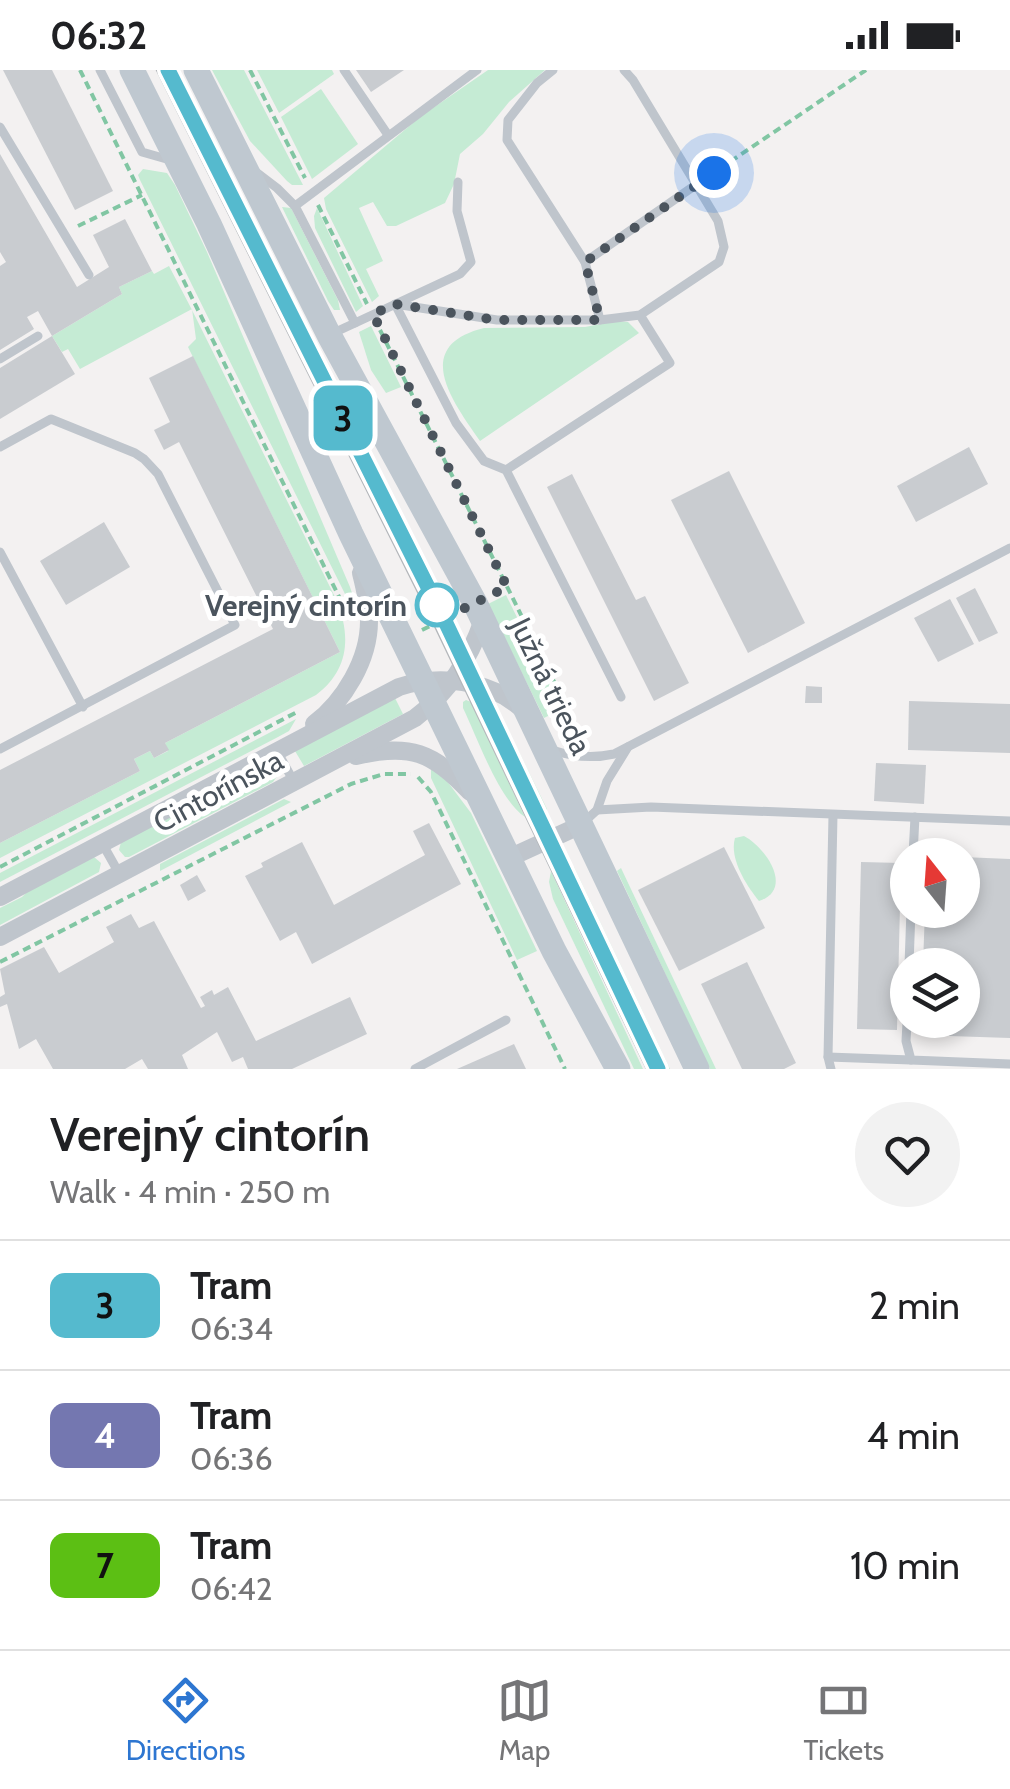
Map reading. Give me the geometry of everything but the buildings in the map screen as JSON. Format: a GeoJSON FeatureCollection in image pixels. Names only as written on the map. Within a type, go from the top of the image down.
{"type":"FeatureCollection","features":[{"type":"Feature","properties":{"kind":"street"},"geometry":{"type":"LineString","coordinates":[[132,70],[209,224],[351,534],[554,951],[618,1069]]}},
{"type":"Feature","properties":{"kind":"street","name":"Južná trieda"},"geometry":{"type":"LineString","coordinates":[[196,70],[329,336],[479,611],[544,748],[589,818],[696,1069]]}},
{"type":"Feature","properties":{"kind":"street"},"geometry":{"type":"LineString","coordinates":[[280,749],[333,706],[350,682],[366,646],[368,608],[351,534]]}},
{"type":"Feature","properties":{"kind":"street"},"geometry":{"type":"LineString","coordinates":[[454,681],[476,640],[479,611]]}},
{"type":"Feature","properties":{"kind":"street","name":"Cintorínska"},"geometry":{"type":"LineString","coordinates":[[0,938],[415,718],[430,692],[454,681],[494,690],[529,715]]}},
{"type":"Feature","properties":{"kind":"street","name":"Cintorínska"},"geometry":{"type":"LineString","coordinates":[[0,897],[399,686],[430,692]]}},
{"type":"Feature","properties":{"kind":"street"},"geometry":{"type":"LineString","coordinates":[[332,762],[388,750],[417,753],[451,772],[483,805]]}},
{"type":"Feature","properties":{"kind":"street"},"geometry":{"type":"LineString","coordinates":[[509,858],[589,818]]}},
{"type":"Feature","properties":{"kind":"lane"},"geometry":{"type":"LineString","coordinates":[[100,70],[142,152],[178,162]]}},
{"type":"Feature","properties":{"kind":"lane"},"geometry":{"type":"LineString","coordinates":[[344,70],[388,135]]}},
{"type":"Feature","properties":{"kind":"lane"},"geometry":{"type":"LineString","coordinates":[[295,206],[477,70]]}},
{"type":"Feature","properties":{"kind":"lane"},"geometry":{"type":"LineString","coordinates":[[553,70],[537,82],[508,120],[507,140],[585,262],[600,320]]}},
{"type":"Feature","properties":{"kind":"lane"},"geometry":{"type":"LineString","coordinates":[[395,304],[496,320],[600,320],[640,314],[719,262],[724,247],[718,221],[624,70]]}},
{"type":"Feature","properties":{"kind":"lane"},"geometry":{"type":"LineString","coordinates":[[0,127],[89,275]]}},
{"type":"Feature","properties":{"kind":"lane"},"geometry":{"type":"LineString","coordinates":[[242,162],[295,206],[355,323]]}},
{"type":"Feature","properties":{"kind":"lane"},"geometry":{"type":"LineString","coordinates":[[329,336],[460,274],[471,262],[457,212],[458,182]]}},
{"type":"Feature","properties":{"kind":"lane"},"geometry":{"type":"LineString","coordinates":[[585,262],[697,184]]}},
{"type":"Feature","properties":{"kind":"lane"},"geometry":{"type":"LineString","coordinates":[[395,304],[456,423],[484,461],[506,470],[620,697]]}},
{"type":"Feature","properties":{"kind":"lane"},"geometry":{"type":"LineString","coordinates":[[506,470],[670,363],[640,314]]}},
{"type":"Feature","properties":{"kind":"lane"},"geometry":{"type":"LineString","coordinates":[[0,359],[38,336]]}},
{"type":"Feature","properties":{"kind":"lane"},"geometry":{"type":"LineString","coordinates":[[0,447],[51,419],[144,458],[158,474],[235,625],[0,750]]}},
{"type":"Feature","properties":{"kind":"lane"},"geometry":{"type":"LineString","coordinates":[[544,748],[575,757],[603,756],[628,747],[1010,548]]}},
{"type":"Feature","properties":{"kind":"lane"},"geometry":{"type":"LineString","coordinates":[[0,552],[83,706]]}},
{"type":"Feature","properties":{"kind":"lane"},"geometry":{"type":"LineString","coordinates":[[589,818],[628,747]]}},
{"type":"Feature","properties":{"kind":"lane"},"geometry":{"type":"LineString","coordinates":[[280,749],[294,782]]}},
{"type":"Feature","properties":{"kind":"lane"},"geometry":{"type":"LineString","coordinates":[[589,818],[651,807],[1010,821]]}},
{"type":"Feature","properties":{"kind":"lane"},"geometry":{"type":"LineString","coordinates":[[831,1069],[828,1057],[833,814]]}},
{"type":"Feature","properties":{"kind":"lane"},"geometry":{"type":"LineString","coordinates":[[913,838],[914,818]]}},
{"type":"Feature","properties":{"kind":"lane"},"geometry":{"type":"LineString","coordinates":[[102,843],[120,875]]}},
{"type":"Feature","properties":{"kind":"lane"},"geometry":{"type":"LineString","coordinates":[[416,1069],[506,1020]]}},
{"type":"Feature","properties":{"kind":"lane"},"geometry":{"type":"LineString","coordinates":[[906,1038],[911,1060]]}},
{"type":"Feature","properties":{"kind":"lane"},"geometry":{"type":"LineString","coordinates":[[828,1057],[1010,1064]]}},
{"type":"Feature","properties":{"kind":"path"},"geometry":{"type":"LineString","coordinates":[[80,70],[350,618]]}},
{"type":"Feature","properties":{"kind":"path"},"geometry":{"type":"LineString","coordinates":[[250,70],[579,732],[570,743],[575,757]]}},
{"type":"Feature","properties":{"kind":"path"},"geometry":{"type":"LineString","coordinates":[[697,184],[866,70]]}},
{"type":"Feature","properties":{"kind":"path"},"geometry":{"type":"LineString","coordinates":[[63,233],[142,195]]}},
{"type":"Feature","properties":{"kind":"path"},"geometry":{"type":"LineString","coordinates":[[445,604],[451,615]]}},
{"type":"Feature","properties":{"kind":"path"},"geometry":{"type":"LineString","coordinates":[[404,639],[451,615],[479,611]]}},
{"type":"Feature","properties":{"kind":"path"},"geometry":{"type":"LineString","coordinates":[[422,616],[428,627]]}},
{"type":"Feature","properties":{"kind":"path"},"geometry":{"type":"LineString","coordinates":[[0,867],[295,713]]}},
{"type":"Feature","properties":{"kind":"path"},"geometry":{"type":"LineString","coordinates":[[0,962],[351,784],[384,774],[416,774],[431,792],[565,1069]]}},
{"type":"Feature","properties":{"kind":"green space"},"geometry":{"type":"Polygon","coordinates":[[[212,70],[244,70],[303,185],[287,181],[250,141],[212,70]]]}},
{"type":"Feature","properties":{"kind":"green space"},"geometry":{"type":"Polygon","coordinates":[[[257,70],[332,70],[334,74],[279,113],[257,70]]]}},
{"type":"Feature","properties":{"kind":"green space"},"geometry":{"type":"Polygon","coordinates":[[[488,70],[545,70],[460,154],[454,184],[445,203],[396,226],[387,226],[373,202],[359,208],[383,261],[366,269],[379,296],[372,302],[324,198],[420,117],[488,70]]]}},
{"type":"Feature","properties":{"kind":"green space"},"geometry":{"type":"Polygon","coordinates":[[[321,89],[358,144],[312,179],[281,117],[321,89]]]}},
{"type":"Feature","properties":{"kind":"green space"},"geometry":{"type":"Polygon","coordinates":[[[143,169],[167,173],[175,185],[359,614],[353,611],[140,180],[138,175],[143,169]]]}},
{"type":"Feature","properties":{"kind":"green space"},"geometry":{"type":"Polygon","coordinates":[[[282,207],[291,208],[340,310],[334,310],[328,301],[282,207]]]}},
{"type":"Feature","properties":{"kind":"green space"},"geometry":{"type":"Polygon","coordinates":[[[317,208],[363,306],[356,312],[315,228],[317,208]]]}},
{"type":"Feature","properties":{"kind":"green space"},"geometry":{"type":"Polygon","coordinates":[[[169,266],[192,309],[80,369],[68,349],[62,352],[52,336],[122,294],[119,287],[169,266]]]}},
{"type":"Feature","properties":{"kind":"green space"},"geometry":{"type":"Polygon","coordinates":[[[192,310],[337,601],[345,640],[341,664],[316,695],[0,858],[0,843],[140,771],[134,759],[150,751],[154,758],[168,751],[165,743],[340,652],[188,347],[196,339],[192,310]]]}},
{"type":"Feature","properties":{"kind":"green space"},"geometry":{"type":"Polygon","coordinates":[[[628,322],[639,333],[480,441],[444,376],[443,361],[449,348],[462,336],[484,328],[585,327],[628,322]]]}},
{"type":"Feature","properties":{"kind":"green space"},"geometry":{"type":"Polygon","coordinates":[[[371,326],[401,387],[386,393],[371,370],[359,332],[371,326]]]}},
{"type":"Feature","properties":{"kind":"green space"},"geometry":{"type":"Polygon","coordinates":[[[506,595],[562,709],[544,718],[488,604],[506,595]]]}},
{"type":"Feature","properties":{"kind":"green space"},"geometry":{"type":"Polygon","coordinates":[[[395,698],[403,714],[304,766],[295,751],[395,698]]]}},
{"type":"Feature","properties":{"kind":"green space"},"geometry":{"type":"Polygon","coordinates":[[[489,699],[496,705],[547,815],[540,814],[489,699]]]}},
{"type":"Feature","properties":{"kind":"green space"},"geometry":{"type":"Polygon","coordinates":[[[466,700],[471,702],[525,817],[506,797],[490,767],[463,708],[466,700]]]}},
{"type":"Feature","properties":{"kind":"green space"},"geometry":{"type":"Polygon","coordinates":[[[296,719],[289,731],[0,882],[0,873],[296,719]]]}},
{"type":"Feature","properties":{"kind":"green space"},"geometry":{"type":"Polygon","coordinates":[[[269,765],[274,766],[278,775],[273,782],[129,857],[119,850],[121,842],[269,765]]]}},
{"type":"Feature","properties":{"kind":"green space"},"geometry":{"type":"Polygon","coordinates":[[[431,768],[447,781],[471,813],[537,951],[517,960],[431,778],[431,768]]]}},
{"type":"Feature","properties":{"kind":"green space"},"geometry":{"type":"Polygon","coordinates":[[[284,799],[291,802],[160,871],[160,864],[284,799]]]}},
{"type":"Feature","properties":{"kind":"green space"},"geometry":{"type":"Polygon","coordinates":[[[744,836],[767,858],[776,878],[770,895],[759,901],[734,854],[735,838],[744,836]]]}},
{"type":"Feature","properties":{"kind":"green space"},"geometry":{"type":"Polygon","coordinates":[[[94,857],[101,863],[99,872],[0,925],[0,908],[94,857]]]}},
{"type":"Feature","properties":{"kind":"green space"},"geometry":{"type":"Polygon","coordinates":[[[564,861],[574,867],[670,1069],[662,1069],[564,861]]]}},
{"type":"Feature","properties":{"kind":"green space"},"geometry":{"type":"Polygon","coordinates":[[[621,868],[716,1069],[710,1069],[617,871],[621,868]]]}},
{"type":"Feature","properties":{"kind":"green space"},"geometry":{"type":"Polygon","coordinates":[[[551,871],[643,1069],[634,1069],[553,899],[551,871]]]}},
{"type":"Feature","properties":{"kind":"tram line"},"geometry":{"type":"LineString","coordinates":[[157,70],[434,624],[647,1069]]}},
{"type":"Feature","properties":{"kind":"tram line","name":"3"},"geometry":{"type":"LineString","coordinates":[[168,70],[444,619],[658,1069]]}},
{"type":"Feature","properties":{"kind":"place","name":"Verejný cintorín"},"geometry":{"type":"Point","coordinates":[437,605]}},
{"type":"Feature","properties":{"kind":"route"},"geometry":{"type":"LineString","coordinates":[[437,605],[445,604],[451,615],[507,587],[373,314],[395,304],[496,320],[600,320],[585,262],[714,173]]}}]}
